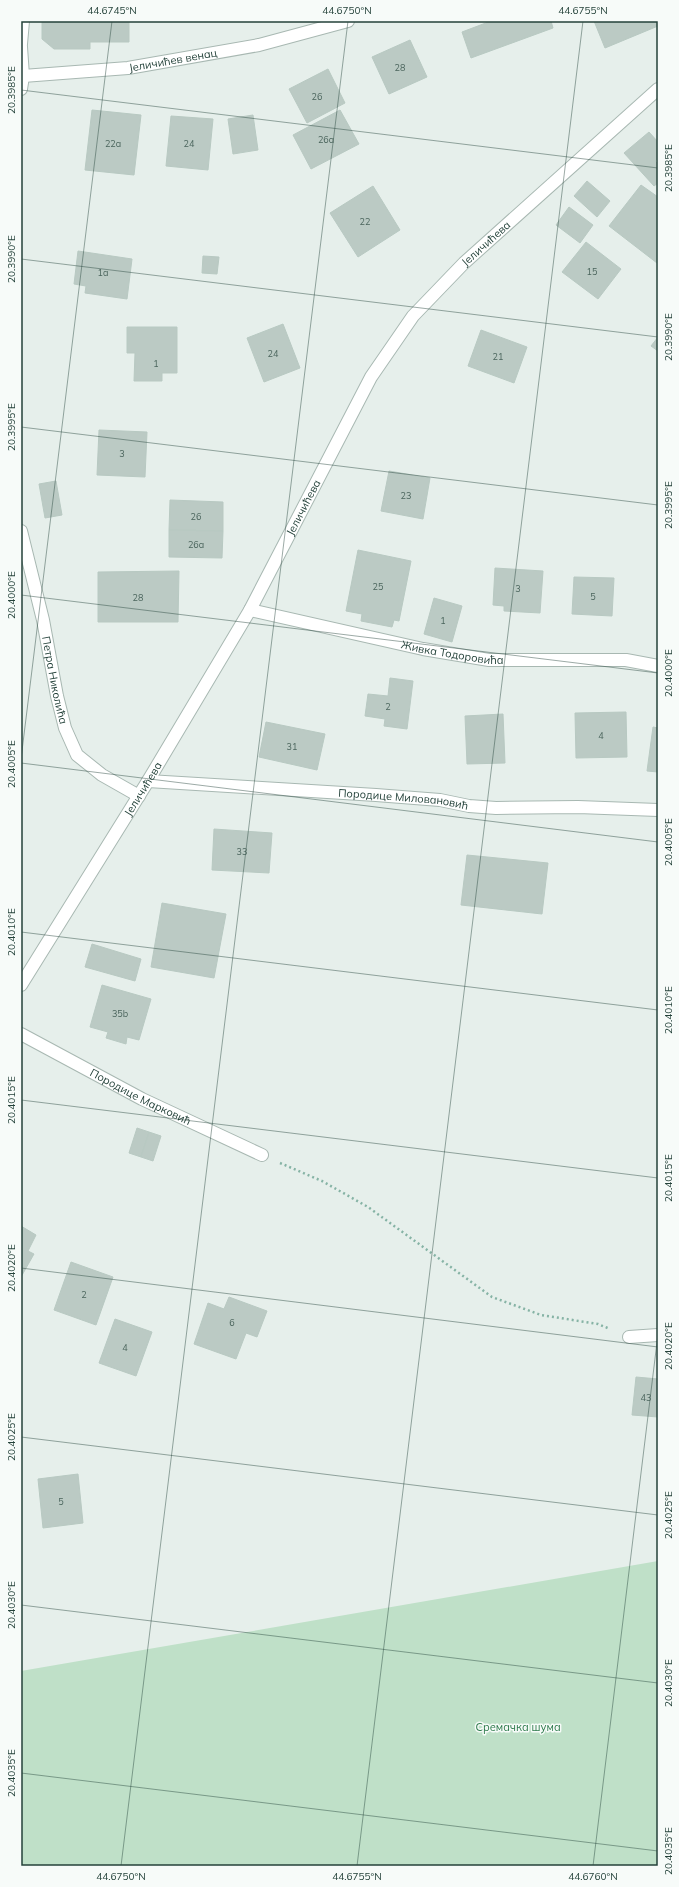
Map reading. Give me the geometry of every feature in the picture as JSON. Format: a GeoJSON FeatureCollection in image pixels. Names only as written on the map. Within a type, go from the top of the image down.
{"type":"FeatureCollection","features":[{"type":"Feature","properties":{"kind":"street"},"geometry":{"type":"LineString","coordinates":[[21,89],[21,46],[23,21]]}},
{"type":"Feature","properties":{"kind":"street","name":"Јеличићев венац"},"geometry":{"type":"LineString","coordinates":[[22,75],[128,68],[259,45],[348,21]]}},
{"type":"Feature","properties":{"kind":"street","name":"Јеличићева"},"geometry":{"type":"LineString","coordinates":[[21,985],[139,796],[250,610],[371,377],[413,316],[464,263],[658,89]]}},
{"type":"Feature","properties":{"kind":"street","name":"Петра Николића"},"geometry":{"type":"LineString","coordinates":[[21,531],[43,620],[60,709],[65,728],[77,755],[102,775],[139,796]]}},
{"type":"Feature","properties":{"kind":"street","name":"Живка Тодоровића"},"geometry":{"type":"LineString","coordinates":[[250,610],[423,649],[489,660],[626,660],[658,666]]}},
{"type":"Feature","properties":{"kind":"street","name":"Породице Миловановић"},"geometry":{"type":"LineString","coordinates":[[148,781],[376,795],[440,800],[469,806],[496,808],[578,807],[658,810]]}},
{"type":"Feature","properties":{"kind":"street","name":"Породице Марковић"},"geometry":{"type":"LineString","coordinates":[[21,1034],[142,1099],[262,1156]]}},
{"type":"Feature","properties":{"kind":"street"},"geometry":{"type":"LineString","coordinates":[[629,1337],[658,1336]]}},
{"type":"Feature","properties":{"kind":"path"},"geometry":{"type":"LineString","coordinates":[[262,1156],[322,1181],[368,1207],[492,1297],[540,1315],[598,1324],[629,1337]]}},
{"type":"Feature","properties":{"kind":"green space","name":"Сремачка шума"},"geometry":{"type":"Polygon","coordinates":[[[658,1561],[658,1866],[21,1866],[21,1671],[658,1561]]]}},
{"type":"Feature","properties":{"kind":"building"},"geometry":{"type":"Polygon","coordinates":[[[42,21],[129,21],[129,42],[90,42],[90,49],[54,49],[42,39],[42,21]]]}},
{"type":"Feature","properties":{"kind":"building"},"geometry":{"type":"Polygon","coordinates":[[[491,21],[551,21],[553,28],[471,58],[462,32],[491,21]]]}},
{"type":"Feature","properties":{"kind":"building"},"geometry":{"type":"Polygon","coordinates":[[[594,21],[658,21],[658,26],[605,48],[594,21]]]}},
{"type":"Feature","properties":{"kind":"building"},"geometry":{"type":"Polygon","coordinates":[[[410,40],[427,77],[389,94],[372,57],[410,40]]]}},
{"type":"Feature","properties":{"kind":"building"},"geometry":{"type":"Polygon","coordinates":[[[328,69],[345,103],[307,123],[289,89],[328,69]]]}},
{"type":"Feature","properties":{"kind":"building"},"geometry":{"type":"Polygon","coordinates":[[[92,110],[141,115],[134,175],[85,170],[92,110]]]}},
{"type":"Feature","properties":{"kind":"building"},"geometry":{"type":"Polygon","coordinates":[[[340,110],[359,144],[311,169],[293,135],[340,110]]]}},
{"type":"Feature","properties":{"kind":"building"},"geometry":{"type":"Polygon","coordinates":[[[253,115],[258,150],[233,154],[228,119],[253,115]]]}},
{"type":"Feature","properties":{"kind":"building"},"geometry":{"type":"Polygon","coordinates":[[[171,116],[213,119],[208,170],[166,166],[171,116]]]}},
{"type":"Feature","properties":{"kind":"building"},"geometry":{"type":"Polygon","coordinates":[[[649,132],[658,142],[658,158],[655,161],[658,164],[658,183],[654,186],[624,153],[649,132]]]}},
{"type":"Feature","properties":{"kind":"building"},"geometry":{"type":"Polygon","coordinates":[[[587,181],[610,201],[597,217],[574,196],[587,181]]]}},
{"type":"Feature","properties":{"kind":"building"},"geometry":{"type":"Polygon","coordinates":[[[641,185],[658,197],[657,263],[609,226],[641,185]]]}},
{"type":"Feature","properties":{"kind":"building"},"geometry":{"type":"Polygon","coordinates":[[[373,186],[400,230],[358,257],[330,213],[373,186]]]}},
{"type":"Feature","properties":{"kind":"building"},"geometry":{"type":"Polygon","coordinates":[[[569,207],[593,225],[580,243],[556,225],[569,207]]]}},
{"type":"Feature","properties":{"kind":"building"},"geometry":{"type":"Polygon","coordinates":[[[586,242],[621,269],[598,299],[562,272],[586,242]]]}},
{"type":"Feature","properties":{"kind":"building"},"geometry":{"type":"Polygon","coordinates":[[[78,251],[132,259],[127,299],[85,293],[86,286],[74,284],[78,251]]]}},
{"type":"Feature","properties":{"kind":"building"},"geometry":{"type":"Polygon","coordinates":[[[203,256],[219,257],[217,274],[202,273],[203,256]]]}},
{"type":"Feature","properties":{"kind":"building"},"geometry":{"type":"Polygon","coordinates":[[[283,324],[300,368],[264,382],[247,338],[283,324]]]}},
{"type":"Feature","properties":{"kind":"building"},"geometry":{"type":"Polygon","coordinates":[[[127,327],[177,327],[177,373],[162,373],[162,381],[134,381],[135,353],[127,353],[127,327]]]}},
{"type":"Feature","properties":{"kind":"building"},"geometry":{"type":"Polygon","coordinates":[[[481,330],[527,347],[514,383],[468,366],[481,330]]]}},
{"type":"Feature","properties":{"kind":"building"},"geometry":{"type":"Polygon","coordinates":[[[658,337],[658,351],[651,346],[658,337]]]}},
{"type":"Feature","properties":{"kind":"building"},"geometry":{"type":"Polygon","coordinates":[[[99,430],[147,432],[145,477],[97,475],[99,430]]]}},
{"type":"Feature","properties":{"kind":"building"},"geometry":{"type":"Polygon","coordinates":[[[389,471],[430,478],[423,519],[381,511],[389,471]]]}},
{"type":"Feature","properties":{"kind":"building"},"geometry":{"type":"Polygon","coordinates":[[[56,481],[62,515],[45,518],[39,484],[56,481]]]}},
{"type":"Feature","properties":{"kind":"building"},"geometry":{"type":"Polygon","coordinates":[[[170,500],[223,502],[223,531],[169,530],[170,500]]]}},
{"type":"Feature","properties":{"kind":"building"},"geometry":{"type":"Polygon","coordinates":[[[169,530],[223,531],[222,558],[169,557],[169,530]]]}},
{"type":"Feature","properties":{"kind":"building"},"geometry":{"type":"Polygon","coordinates":[[[358,550],[411,561],[399,621],[394,620],[392,627],[361,621],[362,614],[346,611],[358,550]]]}},
{"type":"Feature","properties":{"kind":"building"},"geometry":{"type":"Polygon","coordinates":[[[495,568],[543,571],[540,613],[504,611],[504,606],[493,605],[495,568]]]}},
{"type":"Feature","properties":{"kind":"building"},"geometry":{"type":"Polygon","coordinates":[[[179,571],[178,622],[98,622],[98,572],[179,571]]]}},
{"type":"Feature","properties":{"kind":"building"},"geometry":{"type":"Polygon","coordinates":[[[574,577],[614,578],[612,616],[572,614],[574,577]]]}},
{"type":"Feature","properties":{"kind":"building"},"geometry":{"type":"Polygon","coordinates":[[[434,598],[462,606],[452,642],[424,634],[434,598]]]}},
{"type":"Feature","properties":{"kind":"building"},"geometry":{"type":"Polygon","coordinates":[[[390,678],[413,681],[407,729],[384,726],[385,719],[365,716],[368,694],[388,696],[390,678]]]}},
{"type":"Feature","properties":{"kind":"building"},"geometry":{"type":"Polygon","coordinates":[[[626,712],[627,757],[576,758],[575,713],[626,712]]]}},
{"type":"Feature","properties":{"kind":"building"},"geometry":{"type":"Polygon","coordinates":[[[503,714],[505,763],[467,764],[465,716],[503,714]]]}},
{"type":"Feature","properties":{"kind":"building"},"geometry":{"type":"Polygon","coordinates":[[[266,722],[325,734],[317,770],[259,757],[266,722]]]}},
{"type":"Feature","properties":{"kind":"building"},"geometry":{"type":"Polygon","coordinates":[[[653,727],[658,728],[658,772],[647,771],[653,727]]]}},
{"type":"Feature","properties":{"kind":"building"},"geometry":{"type":"Polygon","coordinates":[[[214,829],[272,833],[269,873],[212,870],[214,829]]]}},
{"type":"Feature","properties":{"kind":"building"},"geometry":{"type":"Polygon","coordinates":[[[467,855],[548,863],[542,914],[461,905],[467,855]]]}},
{"type":"Feature","properties":{"kind":"building"},"geometry":{"type":"Polygon","coordinates":[[[162,903],[226,914],[214,978],[151,967],[162,903]]]}},
{"type":"Feature","properties":{"kind":"building"},"geometry":{"type":"Polygon","coordinates":[[[92,944],[141,959],[135,981],[85,967],[92,944]]]}},
{"type":"Feature","properties":{"kind":"building"},"geometry":{"type":"Polygon","coordinates":[[[102,985],[151,999],[139,1040],[127,1037],[126,1044],[106,1038],[108,1032],[90,1027],[102,985]]]}},
{"type":"Feature","properties":{"kind":"building"},"geometry":{"type":"Polygon","coordinates":[[[137,1128],[149,1132],[141,1157],[129,1153],[137,1128]]]}},
{"type":"Feature","properties":{"kind":"building"},"geometry":{"type":"Polygon","coordinates":[[[149,1132],[161,1136],[153,1161],[141,1157],[149,1132]]]}},
{"type":"Feature","properties":{"kind":"building"},"geometry":{"type":"Polygon","coordinates":[[[21,1226],[36,1235],[28,1251],[34,1254],[21,1277],[21,1226]]]}},
{"type":"Feature","properties":{"kind":"building"},"geometry":{"type":"Polygon","coordinates":[[[71,1262],[113,1277],[96,1325],[54,1310],[71,1262]]]}},
{"type":"Feature","properties":{"kind":"building"},"geometry":{"type":"Polygon","coordinates":[[[229,1297],[267,1311],[257,1337],[246,1333],[236,1359],[194,1344],[208,1303],[224,1309],[229,1297]]]}},
{"type":"Feature","properties":{"kind":"building"},"geometry":{"type":"Polygon","coordinates":[[[115,1319],[152,1332],[136,1376],[99,1363],[115,1319]]]}},
{"type":"Feature","properties":{"kind":"building"},"geometry":{"type":"Polygon","coordinates":[[[636,1377],[658,1379],[658,1417],[632,1415],[636,1377]]]}},
{"type":"Feature","properties":{"kind":"building"},"geometry":{"type":"Polygon","coordinates":[[[78,1474],[83,1523],[43,1528],[38,1479],[78,1474]]]}}]}
